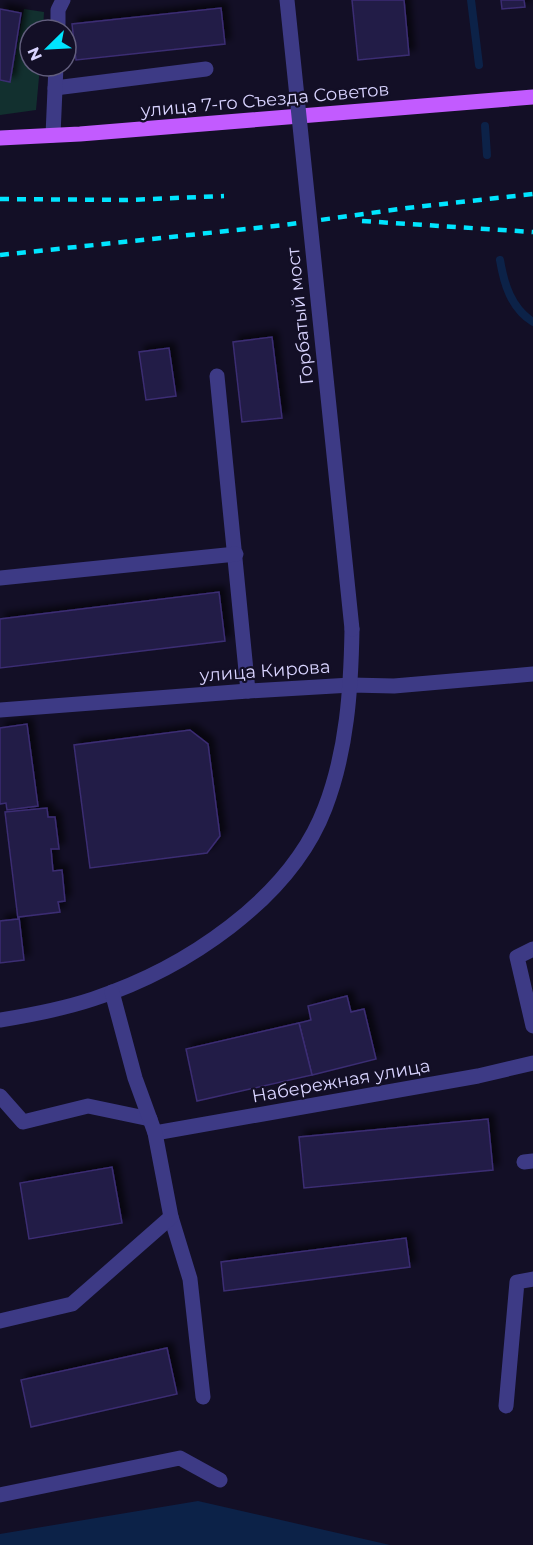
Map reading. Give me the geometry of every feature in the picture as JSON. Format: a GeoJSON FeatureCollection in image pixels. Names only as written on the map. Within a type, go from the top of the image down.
{"type":"FeatureCollection","features":[{"type":"Feature","properties":{"kind":"main road","name":"улица 7-го Съезда Советов"},"geometry":{"type":"LineString","coordinates":[[0,138],[533,97]]}},
{"type":"Feature","properties":{"kind":"street"},"geometry":{"type":"LineString","coordinates":[[58,18],[58,10],[63,0]]}},
{"type":"Feature","properties":{"kind":"street","name":"Горбатый мост"},"geometry":{"type":"LineString","coordinates":[[0,1020],[49,1011],[134,984],[213,938],[249,912],[273,890],[291,869],[311,839],[325,808],[344,739],[351,685],[352,629],[287,0]]}},
{"type":"Feature","properties":{"kind":"street"},"geometry":{"type":"LineString","coordinates":[[55,88],[206,69]]}},
{"type":"Feature","properties":{"kind":"street"},"geometry":{"type":"LineString","coordinates":[[53,135],[55,78]]}},
{"type":"Feature","properties":{"kind":"street"},"geometry":{"type":"LineString","coordinates":[[218,376],[248,691]]}},
{"type":"Feature","properties":{"kind":"street"},"geometry":{"type":"LineString","coordinates":[[0,578],[236,554]]}},
{"type":"Feature","properties":{"kind":"street","name":"улица Кирова"},"geometry":{"type":"LineString","coordinates":[[0,710],[248,691],[351,685],[394,686],[533,674]]}},
{"type":"Feature","properties":{"kind":"street"},"geometry":{"type":"LineString","coordinates":[[533,949],[517,957],[533,1026]]}},
{"type":"Feature","properties":{"kind":"street"},"geometry":{"type":"LineString","coordinates":[[112,992],[135,1078],[153,1126],[171,1216],[190,1279],[203,1397]]}},
{"type":"Feature","properties":{"kind":"street","name":"Набережная улица"},"geometry":{"type":"LineString","coordinates":[[153,1126],[478,1076],[533,1063]]}},
{"type":"Feature","properties":{"kind":"street"},"geometry":{"type":"LineString","coordinates":[[0,1096],[23,1122],[88,1106],[153,1126]]}},
{"type":"Feature","properties":{"kind":"street"},"geometry":{"type":"LineString","coordinates":[[0,1321],[72,1304],[171,1216]]}},
{"type":"Feature","properties":{"kind":"street"},"geometry":{"type":"LineString","coordinates":[[506,1406],[517,1282],[533,1279]]}},
{"type":"Feature","properties":{"kind":"street"},"geometry":{"type":"LineString","coordinates":[[0,1495],[180,1458],[220,1480]]}},
{"type":"Feature","properties":{"kind":"green space"},"geometry":{"type":"Polygon","coordinates":[[[24,9],[44,12],[44,18],[22,18],[24,9]]]}},
{"type":"Feature","properties":{"kind":"green space"},"geometry":{"type":"Polygon","coordinates":[[[18,40],[18,78],[39,78],[36,110],[0,115],[0,80],[10,82],[18,40]]]}},
{"type":"Feature","properties":{"kind":"water"},"geometry":{"type":"Polygon","coordinates":[[[198,1501],[390,1545],[0,1545],[0,1534],[198,1501]]]}},
{"type":"Feature","properties":{"kind":"building"},"geometry":{"type":"Polygon","coordinates":[[[352,0],[404,0],[409,55],[358,60],[352,0]]]}},
{"type":"Feature","properties":{"kind":"building"},"geometry":{"type":"Polygon","coordinates":[[[501,0],[524,0],[525,7],[502,9],[501,0]]]}},
{"type":"Feature","properties":{"kind":"building"},"geometry":{"type":"Polygon","coordinates":[[[221,8],[225,44],[78,60],[78,23],[221,8]]]}},
{"type":"Feature","properties":{"kind":"building"},"geometry":{"type":"Polygon","coordinates":[[[0,9],[21,13],[20,18],[18,18],[10,82],[0,80],[0,9]]]}},
{"type":"Feature","properties":{"kind":"building"},"geometry":{"type":"Polygon","coordinates":[[[272,337],[282,418],[242,422],[233,342],[272,337]]]}},
{"type":"Feature","properties":{"kind":"building"},"geometry":{"type":"Polygon","coordinates":[[[169,348],[176,396],[146,400],[139,352],[169,348]]]}},
{"type":"Feature","properties":{"kind":"building"},"geometry":{"type":"Polygon","coordinates":[[[219,592],[225,641],[0,668],[0,619],[219,592]]]}},
{"type":"Feature","properties":{"kind":"building"},"geometry":{"type":"Polygon","coordinates":[[[27,724],[38,806],[7,810],[6,803],[0,804],[0,728],[27,724]]]}},
{"type":"Feature","properties":{"kind":"building"},"geometry":{"type":"Polygon","coordinates":[[[190,730],[208,744],[220,836],[207,853],[90,868],[74,745],[190,730]]]}},
{"type":"Feature","properties":{"kind":"building"},"geometry":{"type":"Polygon","coordinates":[[[47,808],[48,817],[55,817],[59,849],[51,849],[53,871],[62,870],[65,901],[58,902],[60,912],[19,917],[24,960],[0,963],[0,921],[18,919],[5,812],[47,808]]]}},
{"type":"Feature","properties":{"kind":"building"},"geometry":{"type":"Polygon","coordinates":[[[347,996],[351,1012],[364,1009],[376,1059],[312,1075],[299,1023],[311,1020],[308,1006],[347,996]]]}},
{"type":"Feature","properties":{"kind":"building"},"geometry":{"type":"Polygon","coordinates":[[[299,1023],[312,1075],[197,1101],[186,1049],[299,1023]]]}},
{"type":"Feature","properties":{"kind":"building"},"geometry":{"type":"Polygon","coordinates":[[[488,1119],[493,1170],[304,1188],[299,1137],[488,1119]]]}},
{"type":"Feature","properties":{"kind":"building"},"geometry":{"type":"Polygon","coordinates":[[[112,1167],[122,1223],[29,1239],[20,1183],[112,1167]]]}},
{"type":"Feature","properties":{"kind":"building"},"geometry":{"type":"Polygon","coordinates":[[[406,1238],[410,1267],[224,1291],[221,1262],[406,1238]]]}},
{"type":"Feature","properties":{"kind":"building"},"geometry":{"type":"Polygon","coordinates":[[[167,1348],[177,1394],[31,1427],[21,1380],[167,1348]]]}},
{"type":"Feature","properties":{"kind":"waterway"},"geometry":{"type":"LineString","coordinates":[[471,0],[479,65]]}},
{"type":"Feature","properties":{"kind":"waterway"},"geometry":{"type":"LineString","coordinates":[[485,126],[487,155]]}},
{"type":"Feature","properties":{"kind":"waterway"},"geometry":{"type":"LineString","coordinates":[[500,260],[514,303],[533,322]]}},
{"type":"Feature","properties":{"kind":"railway"},"geometry":{"type":"LineString","coordinates":[[0,255],[284,225],[533,194]]}},
{"type":"Feature","properties":{"kind":"railway"},"geometry":{"type":"LineString","coordinates":[[0,199],[127,200],[224,196]]}},
{"type":"Feature","properties":{"kind":"railway"},"geometry":{"type":"LineString","coordinates":[[362,221],[533,232]]}}]}
